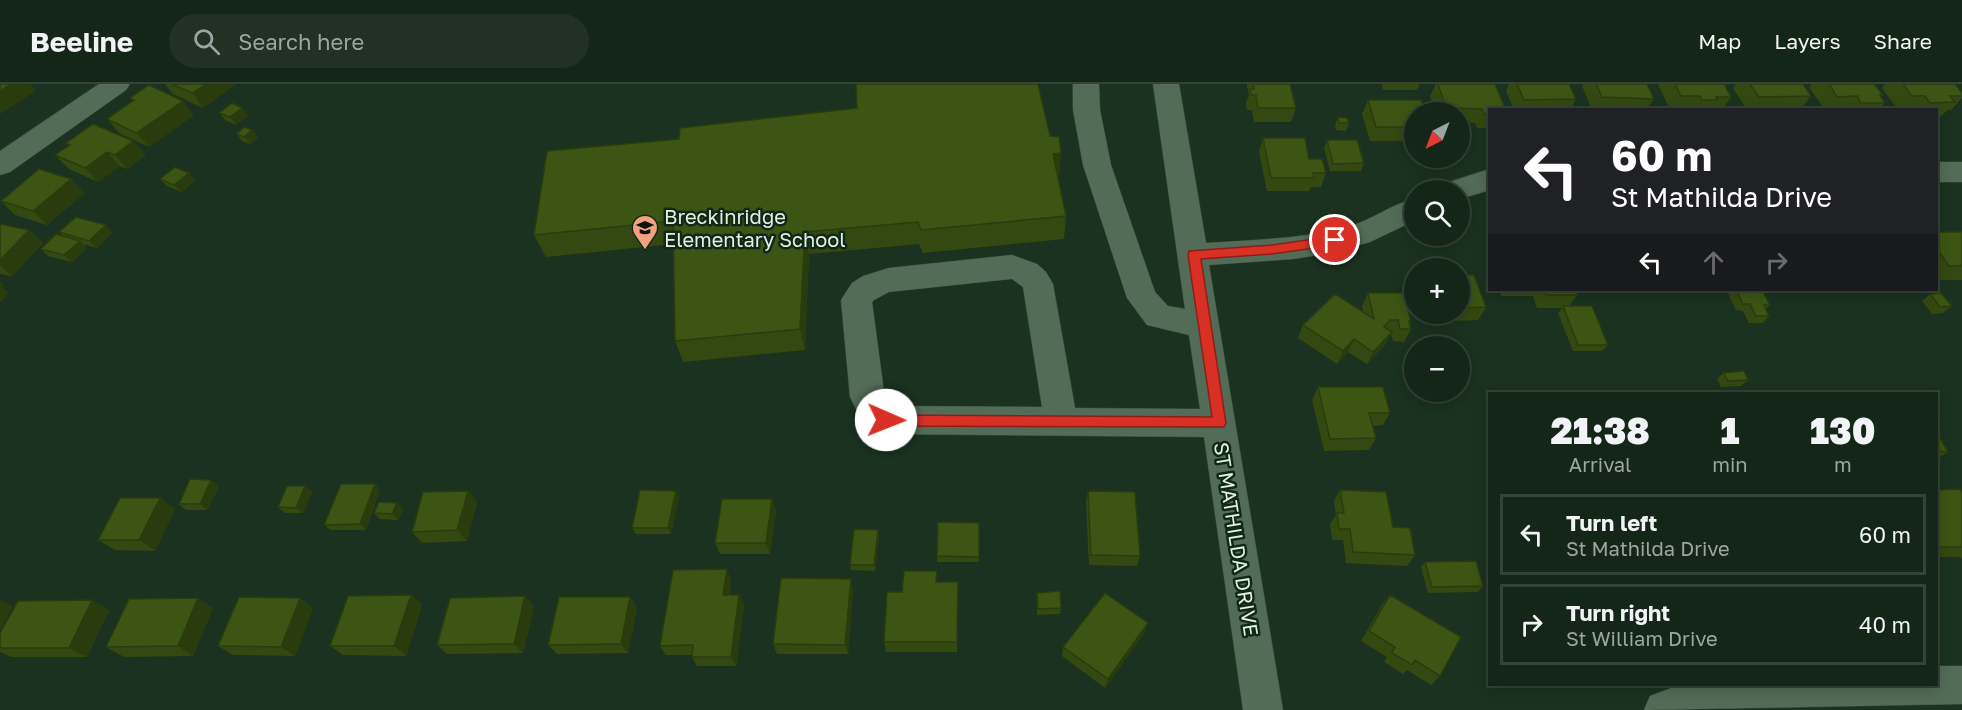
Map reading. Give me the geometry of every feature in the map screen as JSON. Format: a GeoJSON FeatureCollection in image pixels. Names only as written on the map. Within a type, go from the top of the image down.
{"type":"FeatureCollection","features":[{"type":"Feature","properties":{"kind":"street"},"geometry":{"type":"LineString","coordinates":[[0,165],[117,84]]}},
{"type":"Feature","properties":{"kind":"street"},"geometry":{"type":"LineString","coordinates":[[1086,84],[1085,110],[1092,146],[1142,298],[1158,316],[1205,326]]}},
{"type":"Feature","properties":{"kind":"street","name":"ST MATHILDA DRIVE"},"geometry":{"type":"LineString","coordinates":[[1166,84],[1263,710]]}},
{"type":"Feature","properties":{"kind":"street"},"geometry":{"type":"LineString","coordinates":[[1938,172],[1962,172]]}},
{"type":"Feature","properties":{"kind":"street"},"geometry":{"type":"LineString","coordinates":[[1470,185],[1488,180]]}},
{"type":"Feature","properties":{"kind":"street"},"geometry":{"type":"LineString","coordinates":[[1194,255],[1318,244],[1352,237],[1404,214]]}},
{"type":"Feature","properties":{"kind":"street"},"geometry":{"type":"LineString","coordinates":[[1061,421],[1038,284],[1034,278],[1021,269],[1012,267],[872,283],[856,300],[867,397],[873,409],[886,420],[1219,423]]}},
{"type":"Feature","properties":{"kind":"street"},"geometry":{"type":"LineString","coordinates":[[1664,710],[1704,696],[1745,688],[1925,698],[1962,685]]}},
{"type":"Feature","properties":{"kind":"building"},"geometry":{"type":"Polygon","coordinates":[[[0,84],[11,84],[0,91],[0,84]]]}},
{"type":"Feature","properties":{"kind":"building"},"geometry":{"type":"Polygon","coordinates":[[[171,84],[206,84],[193,93],[171,84]]]}},
{"type":"Feature","properties":{"kind":"building"},"geometry":{"type":"Polygon","coordinates":[[[856,84],[1038,84],[1050,136],[1059,137],[1061,153],[1053,154],[1066,216],[921,230],[918,222],[805,232],[800,329],[675,341],[673,221],[534,235],[547,151],[679,139],[680,128],[857,108],[856,84]]]}},
{"type":"Feature","properties":{"kind":"building"},"geometry":{"type":"Polygon","coordinates":[[[1253,84],[1290,84],[1296,108],[1258,108],[1256,95],[1251,95],[1250,89],[1254,89],[1253,84]]]}},
{"type":"Feature","properties":{"kind":"building"},"geometry":{"type":"Polygon","coordinates":[[[1438,84],[1495,84],[1505,108],[1488,108],[1488,114],[1484,114],[1482,109],[1470,109],[1470,102],[1444,102],[1438,84]]]}},
{"type":"Feature","properties":{"kind":"building"},"geometry":{"type":"Polygon","coordinates":[[[1517,84],[1569,84],[1576,99],[1524,100],[1517,84]]]}},
{"type":"Feature","properties":{"kind":"building"},"geometry":{"type":"Polygon","coordinates":[[[1596,84],[1647,84],[1654,99],[1602,97],[1596,84]]]}},
{"type":"Feature","properties":{"kind":"building"},"geometry":{"type":"Polygon","coordinates":[[[1675,84],[1724,84],[1731,97],[1702,100],[1700,96],[1681,96],[1675,84]]]}},
{"type":"Feature","properties":{"kind":"building"},"geometry":{"type":"Polygon","coordinates":[[[1750,84],[1803,84],[1811,96],[1759,97],[1750,84]]]}},
{"type":"Feature","properties":{"kind":"building"},"geometry":{"type":"Polygon","coordinates":[[[1829,84],[1874,84],[1883,95],[1880,95],[1885,103],[1861,103],[1857,96],[1837,97],[1829,84]]]}},
{"type":"Feature","properties":{"kind":"building"},"geometry":{"type":"Polygon","coordinates":[[[1903,84],[1955,84],[1962,96],[1950,96],[1955,102],[1930,103],[1925,96],[1912,96],[1903,84]]]}},
{"type":"Feature","properties":{"kind":"building"},"geometry":{"type":"Polygon","coordinates":[[[149,85],[183,101],[136,133],[107,119],[134,100],[130,98],[149,85]]]}},
{"type":"Feature","properties":{"kind":"building"},"geometry":{"type":"Polygon","coordinates":[[[1368,100],[1421,100],[1422,102],[1404,102],[1404,127],[1376,127],[1368,100]]]}},
{"type":"Feature","properties":{"kind":"building"},"geometry":{"type":"Polygon","coordinates":[[[232,103],[242,108],[230,117],[219,113],[232,103]]]}},
{"type":"Feature","properties":{"kind":"building"},"geometry":{"type":"Polygon","coordinates":[[[1338,117],[1347,118],[1349,123],[1339,123],[1338,117]]]}},
{"type":"Feature","properties":{"kind":"building"},"geometry":{"type":"Polygon","coordinates":[[[93,124],[133,141],[115,155],[107,152],[85,168],[55,155],[70,145],[66,143],[93,124]]]}},
{"type":"Feature","properties":{"kind":"building"},"geometry":{"type":"Polygon","coordinates":[[[244,127],[252,130],[244,137],[237,134],[244,127]]]}},
{"type":"Feature","properties":{"kind":"building"},"geometry":{"type":"Polygon","coordinates":[[[1263,138],[1305,138],[1309,159],[1322,159],[1326,173],[1313,173],[1314,178],[1271,178],[1263,138]]]}},
{"type":"Feature","properties":{"kind":"building"},"geometry":{"type":"Polygon","coordinates":[[[1327,140],[1357,140],[1364,163],[1333,164],[1327,140]]]}},
{"type":"Feature","properties":{"kind":"building"},"geometry":{"type":"Polygon","coordinates":[[[175,167],[189,173],[174,185],[160,179],[175,167]]]}},
{"type":"Feature","properties":{"kind":"building"},"geometry":{"type":"Polygon","coordinates":[[[39,169],[71,179],[33,211],[1,201],[39,169]]]}},
{"type":"Feature","properties":{"kind":"building"},"geometry":{"type":"Polygon","coordinates":[[[76,217],[106,225],[89,241],[59,232],[76,217]]]}},
{"type":"Feature","properties":{"kind":"building"},"geometry":{"type":"Polygon","coordinates":[[[0,224],[29,230],[0,260],[0,224]]]}},
{"type":"Feature","properties":{"kind":"building"},"geometry":{"type":"Polygon","coordinates":[[[1938,232],[1962,232],[1962,266],[1949,266],[1938,250],[1938,232]]]}},
{"type":"Feature","properties":{"kind":"building"},"geometry":{"type":"Polygon","coordinates":[[[56,234],[80,241],[64,255],[41,249],[56,234]]]}},
{"type":"Feature","properties":{"kind":"building"},"geometry":{"type":"Polygon","coordinates":[[[1470,275],[1474,275],[1486,307],[1470,308],[1470,275]]]}},
{"type":"Feature","properties":{"kind":"building"},"geometry":{"type":"Polygon","coordinates":[[[1545,291],[1575,291],[1577,295],[1546,295],[1545,291]]]}},
{"type":"Feature","properties":{"kind":"building"},"geometry":{"type":"Polygon","coordinates":[[[1736,291],[1763,291],[1770,305],[1764,305],[1769,316],[1756,316],[1750,304],[1743,304],[1736,291]]]}},
{"type":"Feature","properties":{"kind":"building"},"geometry":{"type":"Polygon","coordinates":[[[1368,293],[1403,293],[1404,324],[1410,324],[1411,329],[1400,329],[1398,320],[1390,320],[1384,327],[1392,332],[1373,352],[1354,339],[1343,351],[1303,325],[1335,294],[1374,319],[1368,293]]]}},
{"type":"Feature","properties":{"kind":"building"},"geometry":{"type":"Polygon","coordinates":[[[1941,293],[1952,306],[1940,307],[1930,294],[1941,293]]]}},
{"type":"Feature","properties":{"kind":"building"},"geometry":{"type":"Polygon","coordinates":[[[1563,306],[1592,306],[1608,345],[1578,345],[1563,306]]]}},
{"type":"Feature","properties":{"kind":"building"},"geometry":{"type":"Polygon","coordinates":[[[1744,371],[1748,380],[1728,381],[1723,373],[1744,371]]]}},
{"type":"Feature","properties":{"kind":"building"},"geometry":{"type":"Polygon","coordinates":[[[1318,387],[1383,387],[1390,413],[1369,413],[1376,438],[1330,439],[1318,387]]]}},
{"type":"Feature","properties":{"kind":"building"},"geometry":{"type":"Polygon","coordinates":[[[1938,434],[1948,452],[1938,451],[1938,434]]]}},
{"type":"Feature","properties":{"kind":"building"},"geometry":{"type":"Polygon","coordinates":[[[190,479],[211,480],[200,504],[179,504],[190,479]]]}},
{"type":"Feature","properties":{"kind":"building"},"geometry":{"type":"Polygon","coordinates":[[[341,484],[375,484],[360,524],[324,525],[341,484]]]}},
{"type":"Feature","properties":{"kind":"building"},"geometry":{"type":"Polygon","coordinates":[[[287,486],[305,486],[296,508],[278,507],[287,486]]]}},
{"type":"Feature","properties":{"kind":"building"},"geometry":{"type":"Polygon","coordinates":[[[1960,489],[1962,492],[1962,547],[1938,547],[1938,490],[1960,489]]]}},
{"type":"Feature","properties":{"kind":"building"},"geometry":{"type":"Polygon","coordinates":[[[640,490],[676,491],[668,528],[632,528],[640,490]]]}},
{"type":"Feature","properties":{"kind":"building"},"geometry":{"type":"Polygon","coordinates":[[[1340,490],[1386,492],[1393,527],[1410,528],[1415,555],[1353,552],[1350,529],[1339,529],[1337,513],[1344,513],[1340,490]]]}},
{"type":"Feature","properties":{"kind":"building"},"geometry":{"type":"Polygon","coordinates":[[[468,491],[457,530],[412,532],[423,492],[468,491]]]}},
{"type":"Feature","properties":{"kind":"building"},"geometry":{"type":"Polygon","coordinates":[[[1088,491],[1135,492],[1140,556],[1091,555],[1088,491]]]}},
{"type":"Feature","properties":{"kind":"building"},"geometry":{"type":"Polygon","coordinates":[[[120,498],[160,498],[139,540],[98,540],[120,498]]]}},
{"type":"Feature","properties":{"kind":"building"},"geometry":{"type":"Polygon","coordinates":[[[722,499],[772,499],[766,543],[715,543],[722,499]]]}},
{"type":"Feature","properties":{"kind":"building"},"geometry":{"type":"Polygon","coordinates":[[[379,502],[397,503],[392,514],[374,513],[379,502]]]}},
{"type":"Feature","properties":{"kind":"building"},"geometry":{"type":"Polygon","coordinates":[[[938,522],[979,523],[979,557],[937,556],[938,522]]]}},
{"type":"Feature","properties":{"kind":"building"},"geometry":{"type":"Polygon","coordinates":[[[854,529],[878,530],[874,565],[850,565],[854,529]]]}},
{"type":"Feature","properties":{"kind":"building"},"geometry":{"type":"Polygon","coordinates":[[[1476,561],[1483,586],[1432,587],[1425,562],[1476,561]]]}},
{"type":"Feature","properties":{"kind":"building"},"geometry":{"type":"Polygon","coordinates":[[[727,569],[723,595],[739,595],[731,657],[692,657],[693,645],[660,646],[673,570],[727,569]]]}},
{"type":"Feature","properties":{"kind":"building"},"geometry":{"type":"Polygon","coordinates":[[[904,571],[937,571],[936,582],[958,582],[957,642],[884,642],[887,592],[902,592],[904,571]]]}},
{"type":"Feature","properties":{"kind":"building"},"geometry":{"type":"Polygon","coordinates":[[[781,578],[851,579],[845,645],[773,644],[781,578]]]}},
{"type":"Feature","properties":{"kind":"building"},"geometry":{"type":"Polygon","coordinates":[[[1060,591],[1061,608],[1038,609],[1037,593],[1060,591]]]}},
{"type":"Feature","properties":{"kind":"building"},"geometry":{"type":"Polygon","coordinates":[[[1105,593],[1148,623],[1108,679],[1063,647],[1105,593]]]}},
{"type":"Feature","properties":{"kind":"building"},"geometry":{"type":"Polygon","coordinates":[[[411,595],[394,646],[330,646],[348,596],[411,595]]]}},
{"type":"Feature","properties":{"kind":"building"},"geometry":{"type":"Polygon","coordinates":[[[1390,595],[1461,637],[1440,676],[1415,660],[1412,665],[1392,653],[1395,647],[1369,631],[1390,595]]]}},
{"type":"Feature","properties":{"kind":"building"},"geometry":{"type":"Polygon","coordinates":[[[525,596],[514,644],[437,645],[450,598],[525,596]]]}},
{"type":"Feature","properties":{"kind":"building"},"geometry":{"type":"Polygon","coordinates":[[[239,597],[300,598],[281,647],[218,646],[239,597]]]}},
{"type":"Feature","properties":{"kind":"building"},"geometry":{"type":"Polygon","coordinates":[[[559,597],[630,597],[621,644],[548,645],[559,597]]]}},
{"type":"Feature","properties":{"kind":"building"},"geometry":{"type":"Polygon","coordinates":[[[198,598],[178,646],[106,647],[129,599],[198,598]]]}},
{"type":"Feature","properties":{"kind":"building"},"geometry":{"type":"Polygon","coordinates":[[[92,600],[69,648],[0,648],[0,633],[18,601],[92,600]]]}},
{"type":"Feature","properties":{"kind":"place","name":"Breckinridge Elementary School"},"geometry":{"type":"Point","coordinates":[645,251]}},
{"type":"Feature","properties":{"kind":"route"},"geometry":{"type":"LineString","coordinates":[[886,420],[1219,423],[1194,255],[1272,249],[1335,240]]}}]}
